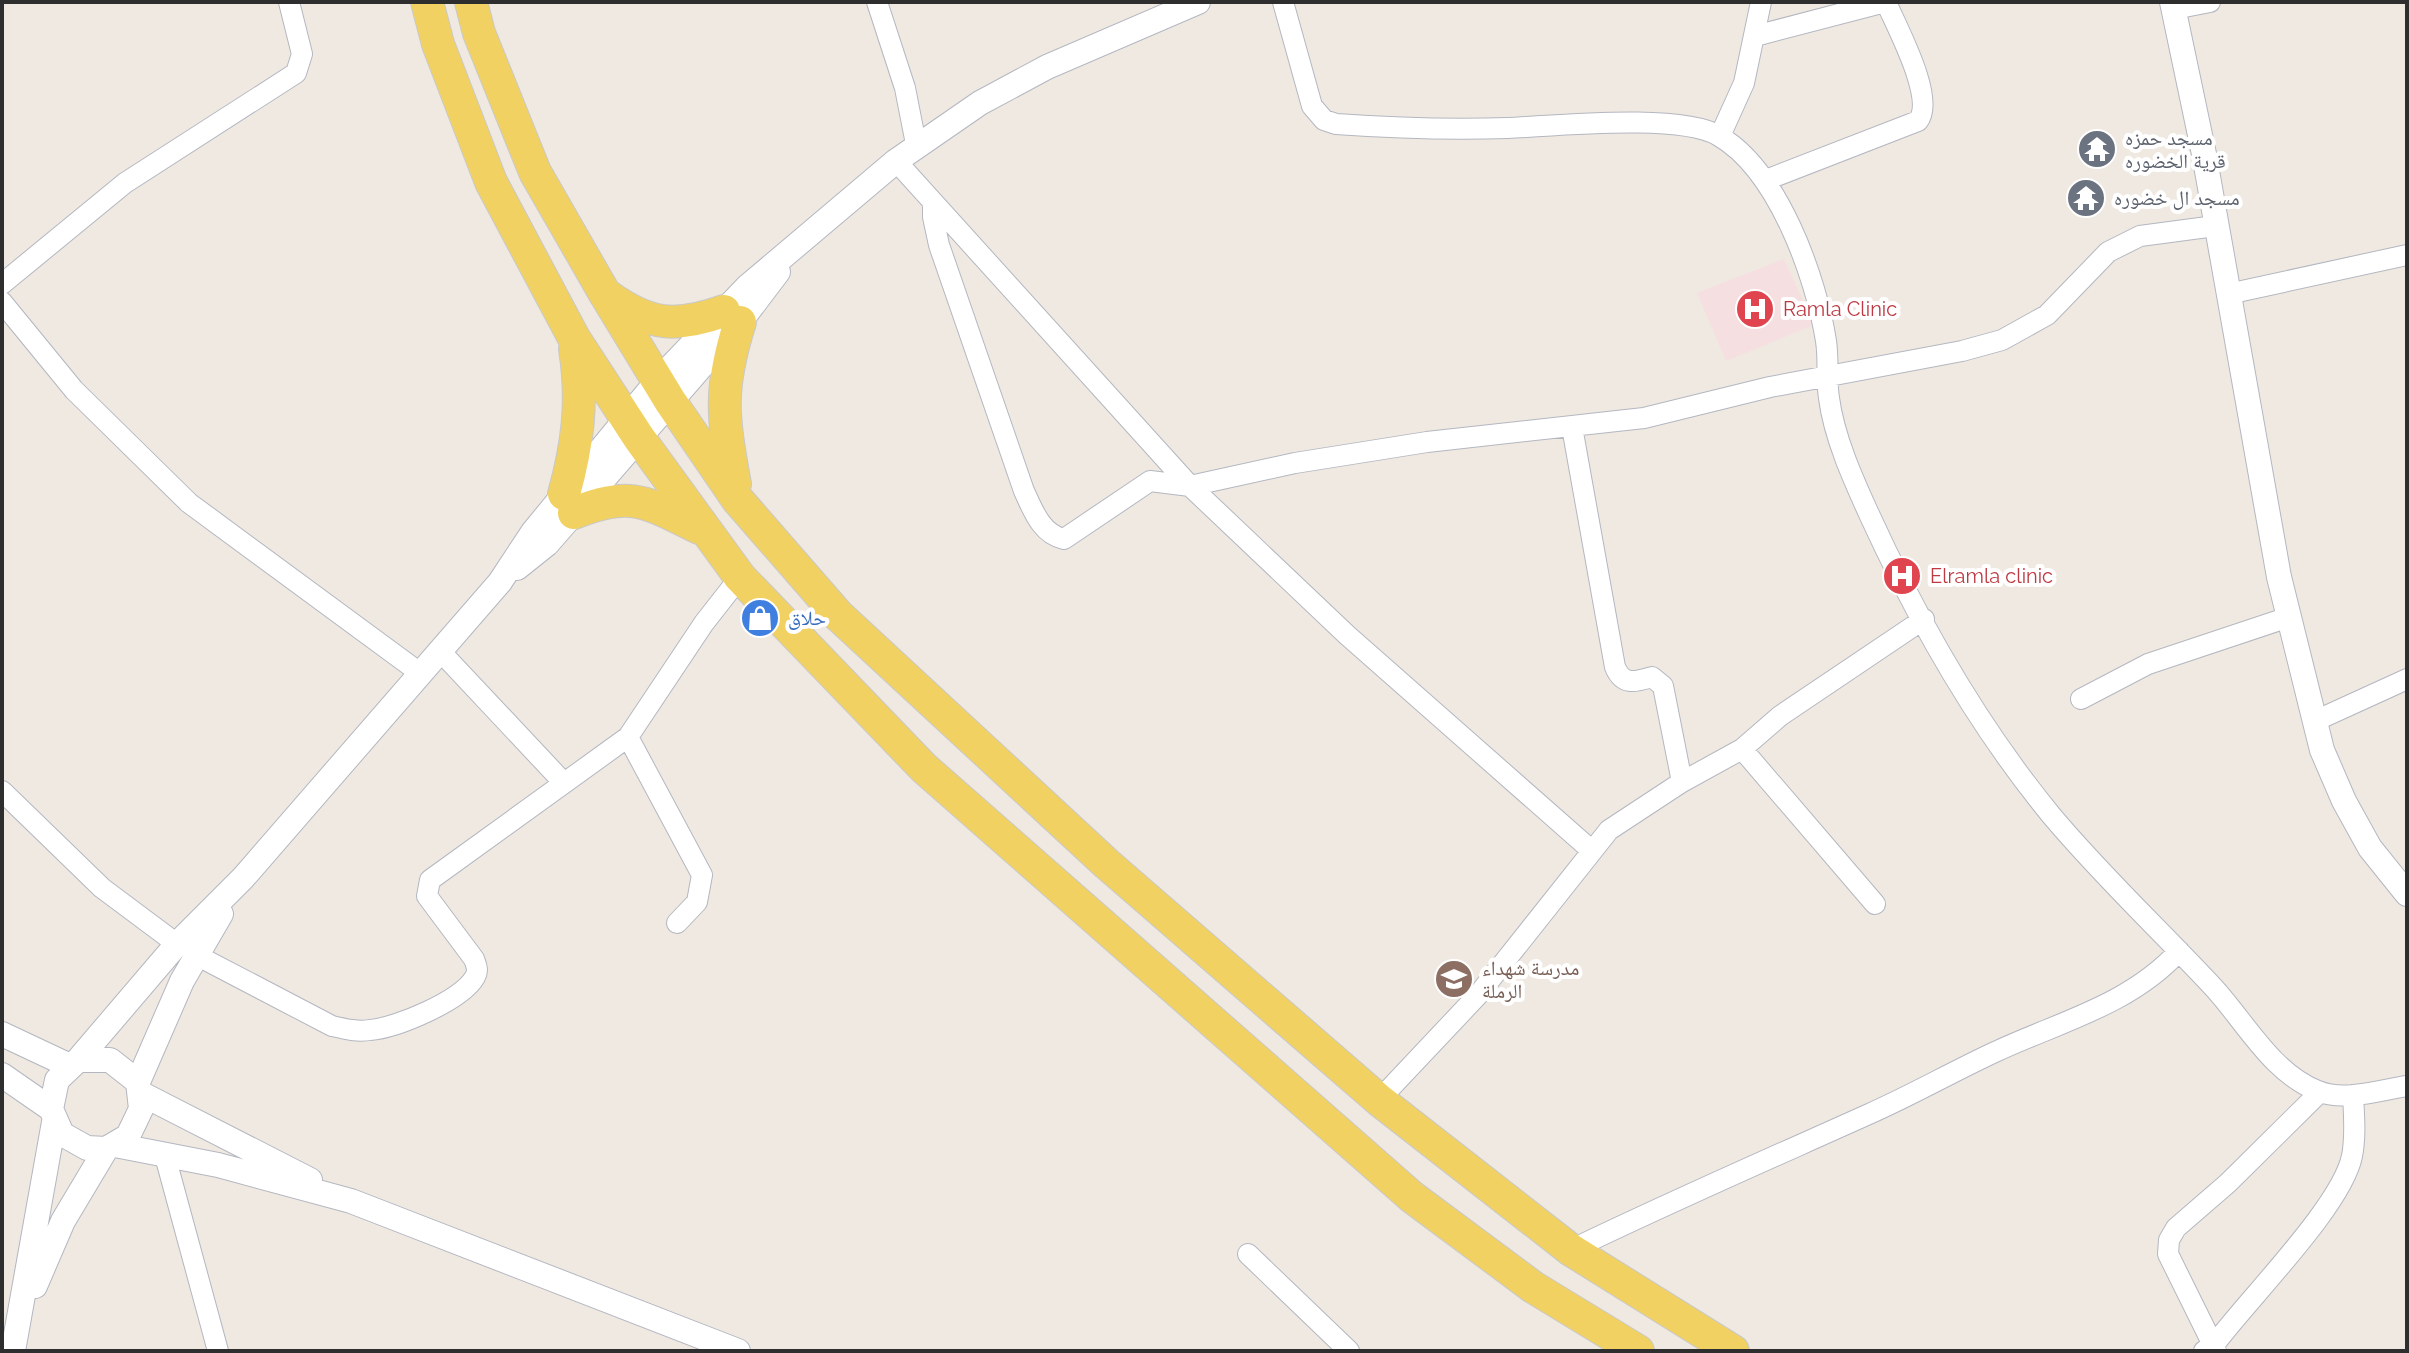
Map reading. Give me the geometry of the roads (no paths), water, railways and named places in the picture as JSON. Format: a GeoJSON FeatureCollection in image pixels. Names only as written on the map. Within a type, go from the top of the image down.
{"type":"FeatureCollection","features":[{"type":"Feature","properties":{"kind":"main road"},"geometry":{"type":"LineString","coordinates":[[427,2],[438,44],[491,182],[574,338],[632,429],[740,577],[924,768],[1412,1197],[1533,1287],[1638,1351]]}},
{"type":"Feature","properties":{"kind":"main road"},"geometry":{"type":"LineString","coordinates":[[471,2],[479,33],[535,172],[605,294],[664,391],[737,499],[838,615],[1107,864],[1379,1100],[1571,1250],[1733,1351]]}},
{"type":"Feature","properties":{"kind":"main road"},"geometry":{"type":"LineString","coordinates":[[605,294],[636,314],[661,322],[691,322],[732,316],[722,391],[723,426],[737,499]]}},
{"type":"Feature","properties":{"kind":"main road"},"geometry":{"type":"LineString","coordinates":[[574,338],[582,390],[569,504],[623,499],[648,503],[704,530]]}},
{"type":"Feature","properties":{"kind":"street"},"geometry":{"type":"LineString","coordinates":[[2,284],[125,183],[296,73],[302,54],[289,2]]}},
{"type":"Feature","properties":{"kind":"street"},"geometry":{"type":"LineString","coordinates":[[877,2],[905,88],[916,144]]}},
{"type":"Feature","properties":{"kind":"street"},"geometry":{"type":"LineString","coordinates":[[1283,2],[1312,106],[1324,120],[1336,124],[1506,128],[1637,123],[1707,130],[1720,136],[1766,180],[1816,293],[1827,345],[1828,379],[1837,431],[1869,514],[1976,710],[2050,813],[2285,1070],[2320,1092],[2353,1095],[2407,1086]]}},
{"type":"Feature","properties":{"kind":"street"},"geometry":{"type":"LineString","coordinates":[[1720,136],[1744,83],[1761,2]]}},
{"type":"Feature","properties":{"kind":"street"},"geometry":{"type":"LineString","coordinates":[[1755,36],[1885,2],[1924,95],[1923,116],[1918,121],[1766,180]]}},
{"type":"Feature","properties":{"kind":"street"},"geometry":{"type":"LineString","coordinates":[[2210,2],[2173,5],[2289,617],[2322,750],[2344,801],[2370,848],[2407,894]]}},
{"type":"Feature","properties":{"kind":"street"},"geometry":{"type":"LineString","coordinates":[[14,1346],[57,1080],[186,949],[243,878],[664,391],[795,248],[916,144],[1047,67],[1189,4]]}},
{"type":"Feature","properties":{"kind":"street"},"geometry":{"type":"LineString","coordinates":[[896,161],[1190,486],[1347,635],[1591,850]]}},
{"type":"Feature","properties":{"kind":"street"},"geometry":{"type":"LineString","coordinates":[[933,202],[939,245],[1024,491],[1043,526],[1055,537],[1066,539],[1145,482],[1156,480],[1190,486],[1295,463],[1413,445],[1644,418],[1721,398],[1828,379],[2002,340],[2047,315],[2108,252],[2140,236],[2215,226]]}},
{"type":"Feature","properties":{"kind":"street"},"geometry":{"type":"LineString","coordinates":[[2228,294],[2407,255]]}},
{"type":"Feature","properties":{"kind":"street"},"geometry":{"type":"LineString","coordinates":[[2,302],[74,390],[189,503],[420,673]]}},
{"type":"Feature","properties":{"kind":"street"},"geometry":{"type":"LineString","coordinates":[[1572,427],[1615,667],[1625,680],[1632,683],[1652,677],[1663,686],[1682,782]]}},
{"type":"Feature","properties":{"kind":"street"},"geometry":{"type":"LineString","coordinates":[[2,791],[102,888],[186,949],[332,1026],[355,1031],[398,1025],[460,992],[475,977],[477,969],[474,959],[427,896],[430,880],[628,737],[704,623],[740,577]]}},
{"type":"Feature","properties":{"kind":"street"},"geometry":{"type":"LineString","coordinates":[[2081,699],[2148,664],[2289,617]]}},
{"type":"Feature","properties":{"kind":"street"},"geometry":{"type":"LineString","coordinates":[[1379,1100],[1478,995],[1609,830],[1682,782],[1742,749],[1780,716],[1924,619]]}},
{"type":"Feature","properties":{"kind":"street"},"geometry":{"type":"LineString","coordinates":[[440,651],[563,782]]}},
{"type":"Feature","properties":{"kind":"street"},"geometry":{"type":"LineString","coordinates":[[2315,721],[2407,679]]}},
{"type":"Feature","properties":{"kind":"street"},"geometry":{"type":"LineString","coordinates":[[628,737],[702,875],[697,902],[677,923]]}},
{"type":"Feature","properties":{"kind":"street"},"geometry":{"type":"LineString","coordinates":[[1742,749],[1875,904]]}},
{"type":"Feature","properties":{"kind":"street"},"geometry":{"type":"LineString","coordinates":[[14,1346],[51,1243],[111,1147],[137,1124],[139,1088],[186,949]]}},
{"type":"Feature","properties":{"kind":"street"},"geometry":{"type":"LineString","coordinates":[[1571,1250],[1723,1177],[1872,1113],[1995,1052],[2100,1008],[2146,983],[2179,951]]}},
{"type":"Feature","properties":{"kind":"street"},"geometry":{"type":"LineString","coordinates":[[2,1034],[74,1063],[110,1060],[139,1088],[351,1201],[694,1342],[738,1351]]}},
{"type":"Feature","properties":{"kind":"street"},"geometry":{"type":"LineString","coordinates":[[2,1075],[53,1116],[74,1143],[218,1165],[351,1201]]}},
{"type":"Feature","properties":{"kind":"street"},"geometry":{"type":"LineString","coordinates":[[2320,1092],[2228,1183],[2176,1228],[2169,1240],[2168,1254],[2211,1349],[2343,1182],[2351,1158],[2353,1095]]}},
{"type":"Feature","properties":{"kind":"street"},"geometry":{"type":"LineString","coordinates":[[165,1156],[218,1351]]}},
{"type":"Feature","properties":{"kind":"street"},"geometry":{"type":"LineString","coordinates":[[1248,1254],[1349,1351]]}},
{"type":"Feature","properties":{"kind":"place","name":"مسجد حمزه قرية الخضوره"},"geometry":{"type":"Point","coordinates":[2097,149]}},
{"type":"Feature","properties":{"kind":"place","name":"مسجد ال خضوره"},"geometry":{"type":"Point","coordinates":[2086,198]}},
{"type":"Feature","properties":{"kind":"place","name":"Ramla Clinic"},"geometry":{"type":"Point","coordinates":[1755,309]}},
{"type":"Feature","properties":{"kind":"place","name":"Elramla clinic"},"geometry":{"type":"Point","coordinates":[1902,576]}},
{"type":"Feature","properties":{"kind":"place","name":"حلاق"},"geometry":{"type":"Point","coordinates":[760,618]}},
{"type":"Feature","properties":{"kind":"place","name":"مدرسة شهداء الرملة"},"geometry":{"type":"Point","coordinates":[1454,979]}}]}
